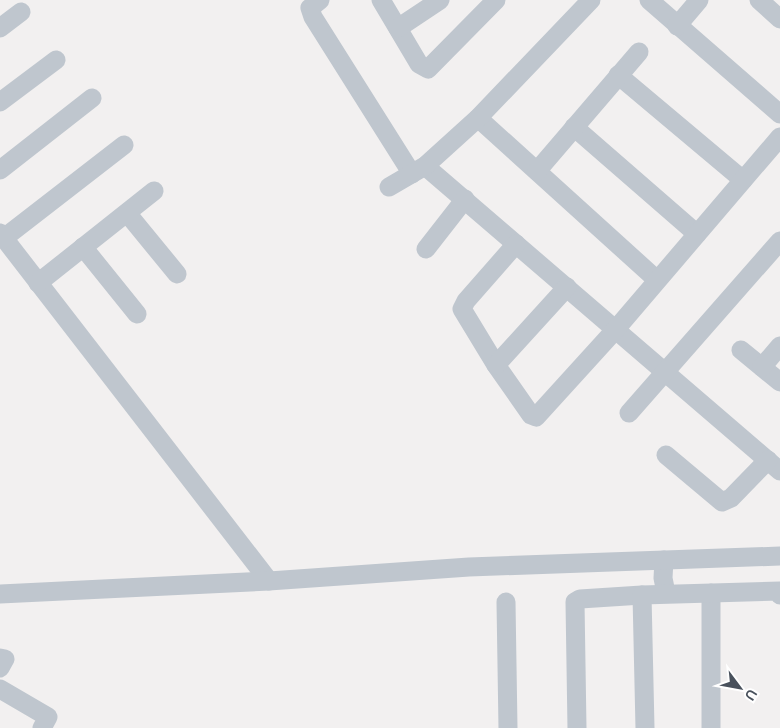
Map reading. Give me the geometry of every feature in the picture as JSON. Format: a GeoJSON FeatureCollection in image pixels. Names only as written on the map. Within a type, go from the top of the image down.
{"type":"FeatureCollection","features":[{"type":"Feature","properties":{"kind":"street"},"geometry":{"type":"LineString","coordinates":[[320,0],[310,8],[313,17],[419,170],[465,200],[774,465],[731,498],[722,502],[666,455]]}},
{"type":"Feature","properties":{"kind":"street"},"geometry":{"type":"LineString","coordinates":[[381,0],[419,64],[428,69],[496,0]]}},
{"type":"Feature","properties":{"kind":"street"},"geometry":{"type":"LineString","coordinates":[[398,28],[440,0]]}},
{"type":"Feature","properties":{"kind":"street"},"geometry":{"type":"LineString","coordinates":[[389,187],[419,170],[478,118],[591,0]]}},
{"type":"Feature","properties":{"kind":"street"},"geometry":{"type":"LineString","coordinates":[[650,0],[677,26],[780,114]]}},
{"type":"Feature","properties":{"kind":"street"},"geometry":{"type":"LineString","coordinates":[[677,26],[699,0]]}},
{"type":"Feature","properties":{"kind":"street"},"geometry":{"type":"LineString","coordinates":[[758,0],[780,19]]}},
{"type":"Feature","properties":{"kind":"street"},"geometry":{"type":"LineString","coordinates":[[0,28],[22,12]]}},
{"type":"Feature","properties":{"kind":"street"},"geometry":{"type":"LineString","coordinates":[[537,171],[639,52]]}},
{"type":"Feature","properties":{"kind":"street"},"geometry":{"type":"LineString","coordinates":[[0,102],[56,60]]}},
{"type":"Feature","properties":{"kind":"street"},"geometry":{"type":"LineString","coordinates":[[618,75],[743,180]]}},
{"type":"Feature","properties":{"kind":"street"},"geometry":{"type":"LineString","coordinates":[[0,170],[92,98]]}},
{"type":"Feature","properties":{"kind":"street"},"geometry":{"type":"LineString","coordinates":[[478,118],[658,280]]}},
{"type":"Feature","properties":{"kind":"street"},"geometry":{"type":"LineString","coordinates":[[574,126],[697,234]]}},
{"type":"Feature","properties":{"kind":"street"},"geometry":{"type":"LineString","coordinates":[[516,244],[466,301],[462,309],[496,365],[531,415],[536,417],[616,329],[780,137]]}},
{"type":"Feature","properties":{"kind":"street"},"geometry":{"type":"LineString","coordinates":[[124,145],[2,236],[269,581]]}},
{"type":"Feature","properties":{"kind":"street"},"geometry":{"type":"LineString","coordinates":[[38,283],[154,191]]}},
{"type":"Feature","properties":{"kind":"street"},"geometry":{"type":"LineString","coordinates":[[426,249],[465,200]]}},
{"type":"Feature","properties":{"kind":"street"},"geometry":{"type":"LineString","coordinates":[[127,213],[177,274]]}},
{"type":"Feature","properties":{"kind":"street"},"geometry":{"type":"LineString","coordinates":[[629,413],[780,241]]}},
{"type":"Feature","properties":{"kind":"street"},"geometry":{"type":"LineString","coordinates":[[83,247],[137,314]]}},
{"type":"Feature","properties":{"kind":"street"},"geometry":{"type":"LineString","coordinates":[[496,365],[566,287]]}},
{"type":"Feature","properties":{"kind":"street"},"geometry":{"type":"LineString","coordinates":[[762,367],[780,346]]}},
{"type":"Feature","properties":{"kind":"street"},"geometry":{"type":"LineString","coordinates":[[740,350],[780,382]]}},
{"type":"Feature","properties":{"kind":"street"},"geometry":{"type":"LineString","coordinates":[[0,594],[269,581],[469,567],[664,574],[780,556]]}},
{"type":"Feature","properties":{"kind":"street"},"geometry":{"type":"LineString","coordinates":[[664,574],[711,593],[780,591],[780,595]]}},
{"type":"Feature","properties":{"kind":"street"},"geometry":{"type":"LineString","coordinates":[[577,728],[575,602],[580,598],[642,594],[664,574]]}},
{"type":"Feature","properties":{"kind":"street"},"geometry":{"type":"LineString","coordinates":[[711,593],[711,728]]}},
{"type":"Feature","properties":{"kind":"street"},"geometry":{"type":"LineString","coordinates":[[642,594],[645,728]]}},
{"type":"Feature","properties":{"kind":"street"},"geometry":{"type":"LineString","coordinates":[[506,602],[508,728]]}},
{"type":"Feature","properties":{"kind":"street"},"geometry":{"type":"LineString","coordinates":[[0,658],[5,659],[0,668]]}},
{"type":"Feature","properties":{"kind":"street"},"geometry":{"type":"LineString","coordinates":[[0,689],[48,717],[42,728]]}}]}
